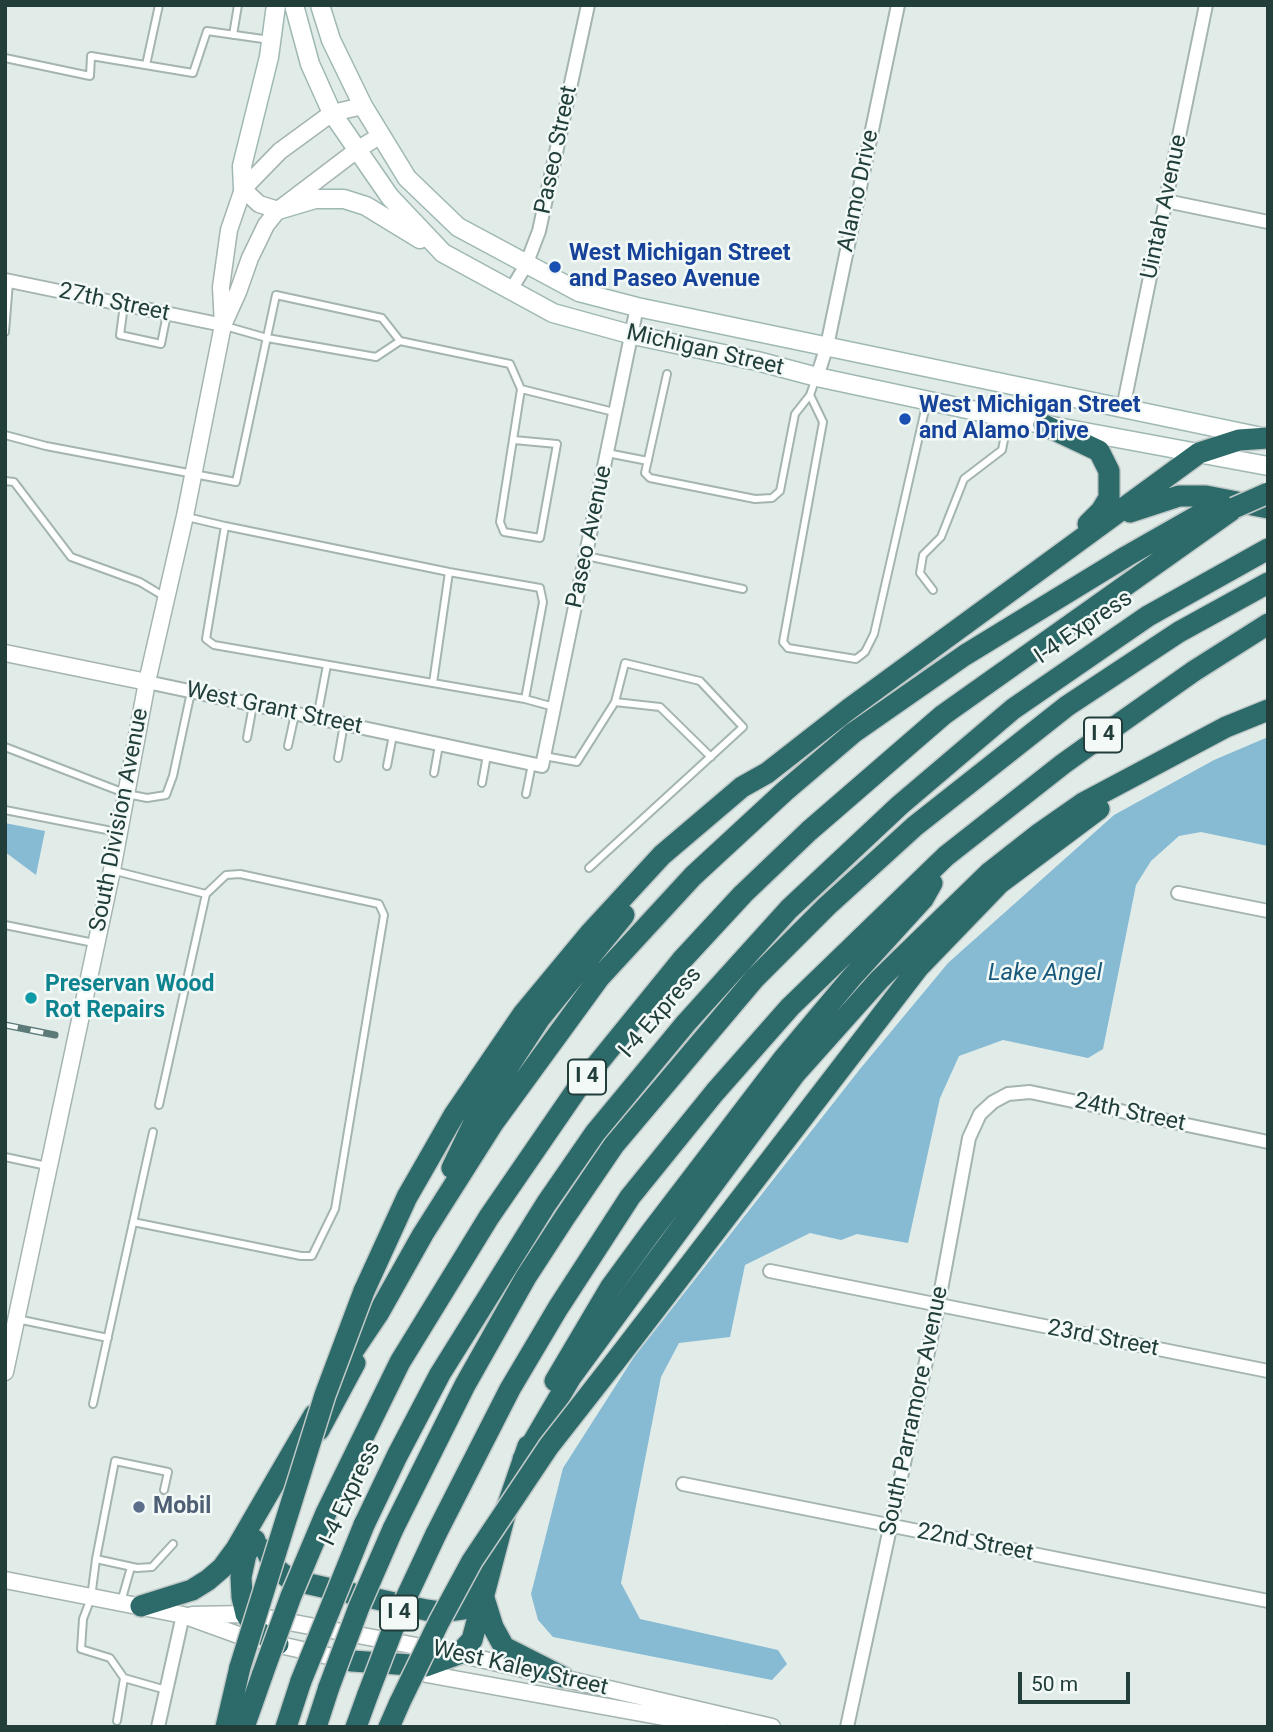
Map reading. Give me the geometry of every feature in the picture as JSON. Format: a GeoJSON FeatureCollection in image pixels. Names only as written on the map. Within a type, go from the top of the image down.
{"type":"FeatureCollection","features":[{"type":"Feature","properties":{"kind":"highway"},"geometry":{"type":"LineString","coordinates":[[995,601],[1089,523],[1109,498],[1109,471],[1099,451],[1044,425]]}},
{"type":"Feature","properties":{"kind":"highway"},"geometry":{"type":"LineString","coordinates":[[226,1727],[240,1667],[325,1395],[364,1291],[407,1196],[431,1153],[523,1014],[591,932],[663,855],[742,787],[767,773],[995,601],[1199,453],[1238,440],[1268,438]]}},
{"type":"Feature","properties":{"kind":"highway","name":"I 4"},"geometry":{"type":"LineString","coordinates":[[244,1727],[291,1596],[326,1513],[400,1362],[489,1217],[577,1089],[681,961],[743,894],[809,831],[943,715],[1234,508],[1268,493]]}},
{"type":"Feature","properties":{"kind":"highway"},"geometry":{"type":"LineString","coordinates":[[1088,536],[1138,508],[1179,496],[1206,496],[1268,508]]}},
{"type":"Feature","properties":{"kind":"highway"},"geometry":{"type":"LineString","coordinates":[[278,1644],[256,1630],[246,1614],[241,1577],[246,1555],[347,1380],[378,1314],[423,1234],[494,1122],[599,978],[693,876],[853,733],[965,655],[1127,556],[1206,511],[1234,508]]}},
{"type":"Feature","properties":{"kind":"highway","name":"I-4 Express"},"geometry":{"type":"LineString","coordinates":[[286,1727],[301,1681],[364,1525],[440,1374],[545,1204],[595,1133],[686,1023],[789,909],[900,805],[1013,709],[1147,616],[1268,549]]}},
{"type":"Feature","properties":{"kind":"highway"},"geometry":{"type":"LineString","coordinates":[[316,1727],[359,1607],[393,1529],[460,1394],[526,1277],[614,1145],[755,978],[827,905],[915,826],[1067,706],[1179,632],[1268,583]]}},
{"type":"Feature","properties":{"kind":"highway","name":"I 4"},"geometry":{"type":"LineString","coordinates":[[356,1727],[399,1613],[510,1389],[558,1308],[630,1197],[715,1092],[790,1007],[946,856],[1103,735],[1194,671],[1268,624]]}},
{"type":"Feature","properties":{"kind":"highway"},"geometry":{"type":"LineString","coordinates":[[523,1459],[571,1377],[634,1290],[795,1074],[851,1010],[971,890],[1040,833],[1083,803],[1226,727],[1268,710]]}},
{"type":"Feature","properties":{"kind":"highway"},"geometry":{"type":"LineString","coordinates":[[389,1727],[439,1622],[472,1561],[550,1446],[918,968],[1000,883],[1172,757]]}},
{"type":"Feature","properties":{"kind":"highway"},"geometry":{"type":"LineString","coordinates":[[423,1234],[476,1119],[540,1017],[655,879],[749,793],[767,773]]}},
{"type":"Feature","properties":{"kind":"highway"},"geometry":{"type":"LineString","coordinates":[[352,1661],[426,1666],[459,1654],[472,1640],[506,1507],[550,1389],[610,1289],[783,1058],[923,899],[946,856]]}},
{"type":"Feature","properties":{"kind":"highway"},"geometry":{"type":"LineString","coordinates":[[131,1605],[192,1590],[222,1568],[236,1549],[337,1375],[378,1314]]}},
{"type":"Feature","properties":{"kind":"highway"},"geometry":{"type":"LineString","coordinates":[[266,1524],[265,1548],[274,1567],[291,1580],[426,1610],[457,1611],[470,1604],[495,1552]]}},
{"type":"Feature","properties":{"kind":"highway"},"geometry":{"type":"LineString","coordinates":[[484,1598],[493,1627],[505,1647],[563,1677]]}},
{"type":"Feature","properties":{"kind":"main road"},"geometry":{"type":"LineString","coordinates":[[243,189],[242,166],[272,40],[276,5]]}},
{"type":"Feature","properties":{"kind":"main road","name":"Michigan Street"},"geometry":{"type":"LineString","coordinates":[[294,5],[310,64],[332,113],[390,197],[443,253],[554,313],[633,335],[927,401],[1268,466]]}},
{"type":"Feature","properties":{"kind":"main road","name":"Michigan Street"},"geometry":{"type":"LineString","coordinates":[[320,5],[331,40],[363,106],[407,178],[458,227],[579,292],[637,307],[1268,438]]}},
{"type":"Feature","properties":{"kind":"main road"},"geometry":{"type":"LineString","coordinates":[[278,210],[315,199],[344,199],[366,206],[443,253]]}},
{"type":"Feature","properties":{"kind":"street","name":"Alamo Drive"},"geometry":{"type":"LineString","coordinates":[[817,377],[827,346],[898,5]]}},
{"type":"Feature","properties":{"kind":"street","name":"Uintah Avenue"},"geometry":{"type":"LineString","coordinates":[[1123,408],[1206,5]]}},
{"type":"Feature","properties":{"kind":"street","name":"Paseo Street"},"geometry":{"type":"LineString","coordinates":[[511,290],[526,265],[540,231],[587,12]]}},
{"type":"Feature","properties":{"kind":"street","name":"South Division Avenue"},"geometry":{"type":"LineString","coordinates":[[223,325],[221,287],[229,230],[243,189],[280,151],[332,113],[363,106]]}},
{"type":"Feature","properties":{"kind":"street","name":"South Division Avenue"},"geometry":{"type":"LineString","coordinates":[[5,1372],[13,1316],[49,1167],[112,870],[147,682],[185,516],[223,325],[250,258],[278,210],[381,135]]}},
{"type":"Feature","properties":{"kind":"street"},"geometry":{"type":"LineString","coordinates":[[243,189],[259,204],[278,210]]}},
{"type":"Feature","properties":{"kind":"street"},"geometry":{"type":"LineString","coordinates":[[1166,201],[1268,222]]}},
{"type":"Feature","properties":{"kind":"street","name":"27th Street"},"geometry":{"type":"LineString","coordinates":[[7,281],[223,325]]}},
{"type":"Feature","properties":{"kind":"street","name":"Paseo Avenue"},"geometry":{"type":"LineString","coordinates":[[539,762],[554,707],[637,307]]}},
{"type":"Feature","properties":{"kind":"street","name":"West Grant Street"},"geometry":{"type":"LineString","coordinates":[[5,653],[487,755],[539,762]]}},
{"type":"Feature","properties":{"kind":"street"},"geometry":{"type":"LineString","coordinates":[[1178,893],[1268,911]]}},
{"type":"Feature","properties":{"kind":"street","name":"24th Street"},"geometry":{"type":"LineString","coordinates":[[993,1102],[1008,1094],[1030,1092],[1268,1142]]}},
{"type":"Feature","properties":{"kind":"street","name":"South Parramore Avenue"},"geometry":{"type":"LineString","coordinates":[[847,1727],[938,1306],[969,1138],[980,1114],[993,1102]]}},
{"type":"Feature","properties":{"kind":"street","name":"23rd Street"},"geometry":{"type":"LineString","coordinates":[[770,1271],[1268,1371]]}},
{"type":"Feature","properties":{"kind":"street","name":"22nd Street"},"geometry":{"type":"LineString","coordinates":[[683,1484],[1268,1601]]}},
{"type":"Feature","properties":{"kind":"street","name":"West Kaley Street"},"geometry":{"type":"LineString","coordinates":[[5,1580],[183,1615],[241,1636],[352,1661],[719,1727]]}},
{"type":"Feature","properties":{"kind":"street","name":"West Kaley Street"},"geometry":{"type":"LineString","coordinates":[[183,1615],[246,1614],[459,1654],[772,1727]]}},
{"type":"Feature","properties":{"kind":"street"},"geometry":{"type":"LineString","coordinates":[[158,1727],[183,1615]]}},
{"type":"Feature","properties":{"kind":"lane"},"geometry":{"type":"LineString","coordinates":[[146,65],[159,5]]}},
{"type":"Feature","properties":{"kind":"lane"},"geometry":{"type":"LineString","coordinates":[[233,35],[238,5]]}},
{"type":"Feature","properties":{"kind":"lane"},"geometry":{"type":"LineString","coordinates":[[5,58],[90,76],[91,56],[193,73],[208,31],[272,40]]}},
{"type":"Feature","properties":{"kind":"lane"},"geometry":{"type":"LineString","coordinates":[[5,332],[7,281]]}},
{"type":"Feature","properties":{"kind":"lane"},"geometry":{"type":"LineString","coordinates":[[5,435],[46,446],[236,482],[276,295],[382,318],[400,341],[510,365],[521,389],[500,522],[504,532],[540,538],[557,444],[514,440]]}},
{"type":"Feature","properties":{"kind":"lane"},"geometry":{"type":"LineString","coordinates":[[124,305],[120,335],[161,344],[167,314]]}},
{"type":"Feature","properties":{"kind":"lane"},"geometry":{"type":"LineString","coordinates":[[223,325],[267,338],[376,357],[400,341]]}},
{"type":"Feature","properties":{"kind":"lane"},"geometry":{"type":"LineString","coordinates":[[667,374],[645,473],[650,478],[755,499],[772,498],[780,491],[795,414],[810,395],[817,377]]}},
{"type":"Feature","properties":{"kind":"lane"},"geometry":{"type":"LineString","coordinates":[[521,389],[616,413]]}},
{"type":"Feature","properties":{"kind":"lane"},"geometry":{"type":"LineString","coordinates":[[810,395],[823,422],[783,642],[788,648],[856,659],[865,652],[874,634],[927,401]]}},
{"type":"Feature","properties":{"kind":"lane"},"geometry":{"type":"LineString","coordinates":[[933,590],[920,573],[923,555],[941,537],[964,479],[1002,450],[1009,418]]}},
{"type":"Feature","properties":{"kind":"lane"},"geometry":{"type":"LineString","coordinates":[[607,453],[648,461]]}},
{"type":"Feature","properties":{"kind":"lane"},"geometry":{"type":"LineString","coordinates":[[5,481],[15,482],[71,557],[140,582],[166,598]]}},
{"type":"Feature","properties":{"kind":"lane"},"geometry":{"type":"LineString","coordinates":[[185,516],[449,572],[540,588],[543,601],[525,699]]}},
{"type":"Feature","properties":{"kind":"lane"},"geometry":{"type":"LineString","coordinates":[[225,526],[206,639],[214,645],[525,699],[554,707]]}},
{"type":"Feature","properties":{"kind":"lane"},"geometry":{"type":"LineString","coordinates":[[586,556],[743,589]]}},
{"type":"Feature","properties":{"kind":"lane"},"geometry":{"type":"LineString","coordinates":[[433,683],[449,572]]}},
{"type":"Feature","properties":{"kind":"lane"},"geometry":{"type":"LineString","coordinates":[[526,794],[539,762],[577,762],[615,702],[625,663],[700,681],[743,727],[589,868]]}},
{"type":"Feature","properties":{"kind":"lane"},"geometry":{"type":"LineString","coordinates":[[317,718],[327,665]]}},
{"type":"Feature","properties":{"kind":"lane"},"geometry":{"type":"LineString","coordinates":[[5,747],[127,794],[147,798],[166,795],[173,776],[191,692]]}},
{"type":"Feature","properties":{"kind":"lane"},"geometry":{"type":"LineString","coordinates":[[615,702],[660,707],[711,757]]}},
{"type":"Feature","properties":{"kind":"lane"},"geometry":{"type":"LineString","coordinates":[[247,738],[253,705]]}},
{"type":"Feature","properties":{"kind":"lane"},"geometry":{"type":"LineString","coordinates":[[288,746],[295,714]]}},
{"type":"Feature","properties":{"kind":"lane"},"geometry":{"type":"LineString","coordinates":[[338,758],[344,724]]}},
{"type":"Feature","properties":{"kind":"lane"},"geometry":{"type":"LineString","coordinates":[[387,766],[393,735]]}},
{"type":"Feature","properties":{"kind":"lane"},"geometry":{"type":"LineString","coordinates":[[434,773],[439,744]]}},
{"type":"Feature","properties":{"kind":"lane"},"geometry":{"type":"LineString","coordinates":[[482,783],[487,755]]}},
{"type":"Feature","properties":{"kind":"lane"},"geometry":{"type":"LineString","coordinates":[[5,810],[120,832]]}},
{"type":"Feature","properties":{"kind":"lane"},"geometry":{"type":"LineString","coordinates":[[112,870],[206,894]]}},
{"type":"Feature","properties":{"kind":"lane"},"geometry":{"type":"LineString","coordinates":[[134,1222],[312,1256],[335,1209],[384,915],[379,904],[240,874],[226,875],[206,894],[159,1105]]}},
{"type":"Feature","properties":{"kind":"lane"},"geometry":{"type":"LineString","coordinates":[[5,925],[96,943]]}},
{"type":"Feature","properties":{"kind":"lane"},"geometry":{"type":"LineString","coordinates":[[93,1404],[153,1132]]}},
{"type":"Feature","properties":{"kind":"lane"},"geometry":{"type":"LineString","coordinates":[[5,1157],[49,1167]]}},
{"type":"Feature","properties":{"kind":"lane"},"geometry":{"type":"LineString","coordinates":[[13,1316],[108,1338]]}},
{"type":"Feature","properties":{"kind":"lane"},"geometry":{"type":"LineString","coordinates":[[164,1490],[168,1472],[115,1461],[91,1598],[83,1619],[81,1649],[110,1658],[124,1678],[166,1690]]}},
{"type":"Feature","properties":{"kind":"lane"},"geometry":{"type":"LineString","coordinates":[[96,1559],[131,1567],[152,1567],[173,1544]]}},
{"type":"Feature","properties":{"kind":"lane"},"geometry":{"type":"LineString","coordinates":[[131,1567],[131,1605]]}},
{"type":"Feature","properties":{"kind":"lane"},"geometry":{"type":"LineString","coordinates":[[117,1721],[124,1678]]}},
{"type":"Feature","properties":{"kind":"water","name":"Lake Angel"},"geometry":{"type":"Polygon","coordinates":[[[1268,737],[1268,846],[1201,832],[1179,836],[1151,861],[1136,885],[1103,1049],[1088,1058],[1003,1040],[959,1056],[940,1098],[908,1243],[857,1234],[841,1240],[810,1233],[745,1265],[730,1337],[679,1343],[661,1377],[621,1583],[640,1619],[778,1650],[787,1664],[772,1680],[553,1637],[538,1620],[531,1594],[563,1468],[634,1357],[860,1069],[948,963],[1114,815],[1214,760],[1268,737]]]}},
{"type":"Feature","properties":{"kind":"water"},"geometry":{"type":"Polygon","coordinates":[[[5,823],[45,831],[36,875],[5,852],[5,823]]]}},
{"type":"Feature","properties":{"kind":"railway"},"geometry":{"type":"LineString","coordinates":[[5,1025],[55,1035]]}},
{"type":"Feature","properties":{"kind":"place","name":"West Michigan Street and Paseo Avenue"},"geometry":{"type":"Point","coordinates":[555,267]}},
{"type":"Feature","properties":{"kind":"place","name":"West Michigan Street and Alamo Drive"},"geometry":{"type":"Point","coordinates":[905,419]}},
{"type":"Feature","properties":{"kind":"place","name":"Preservan Wood Rot Repairs"},"geometry":{"type":"Point","coordinates":[31,998]}},
{"type":"Feature","properties":{"kind":"place","name":"Mobil"},"geometry":{"type":"Point","coordinates":[139,1507]}}]}
